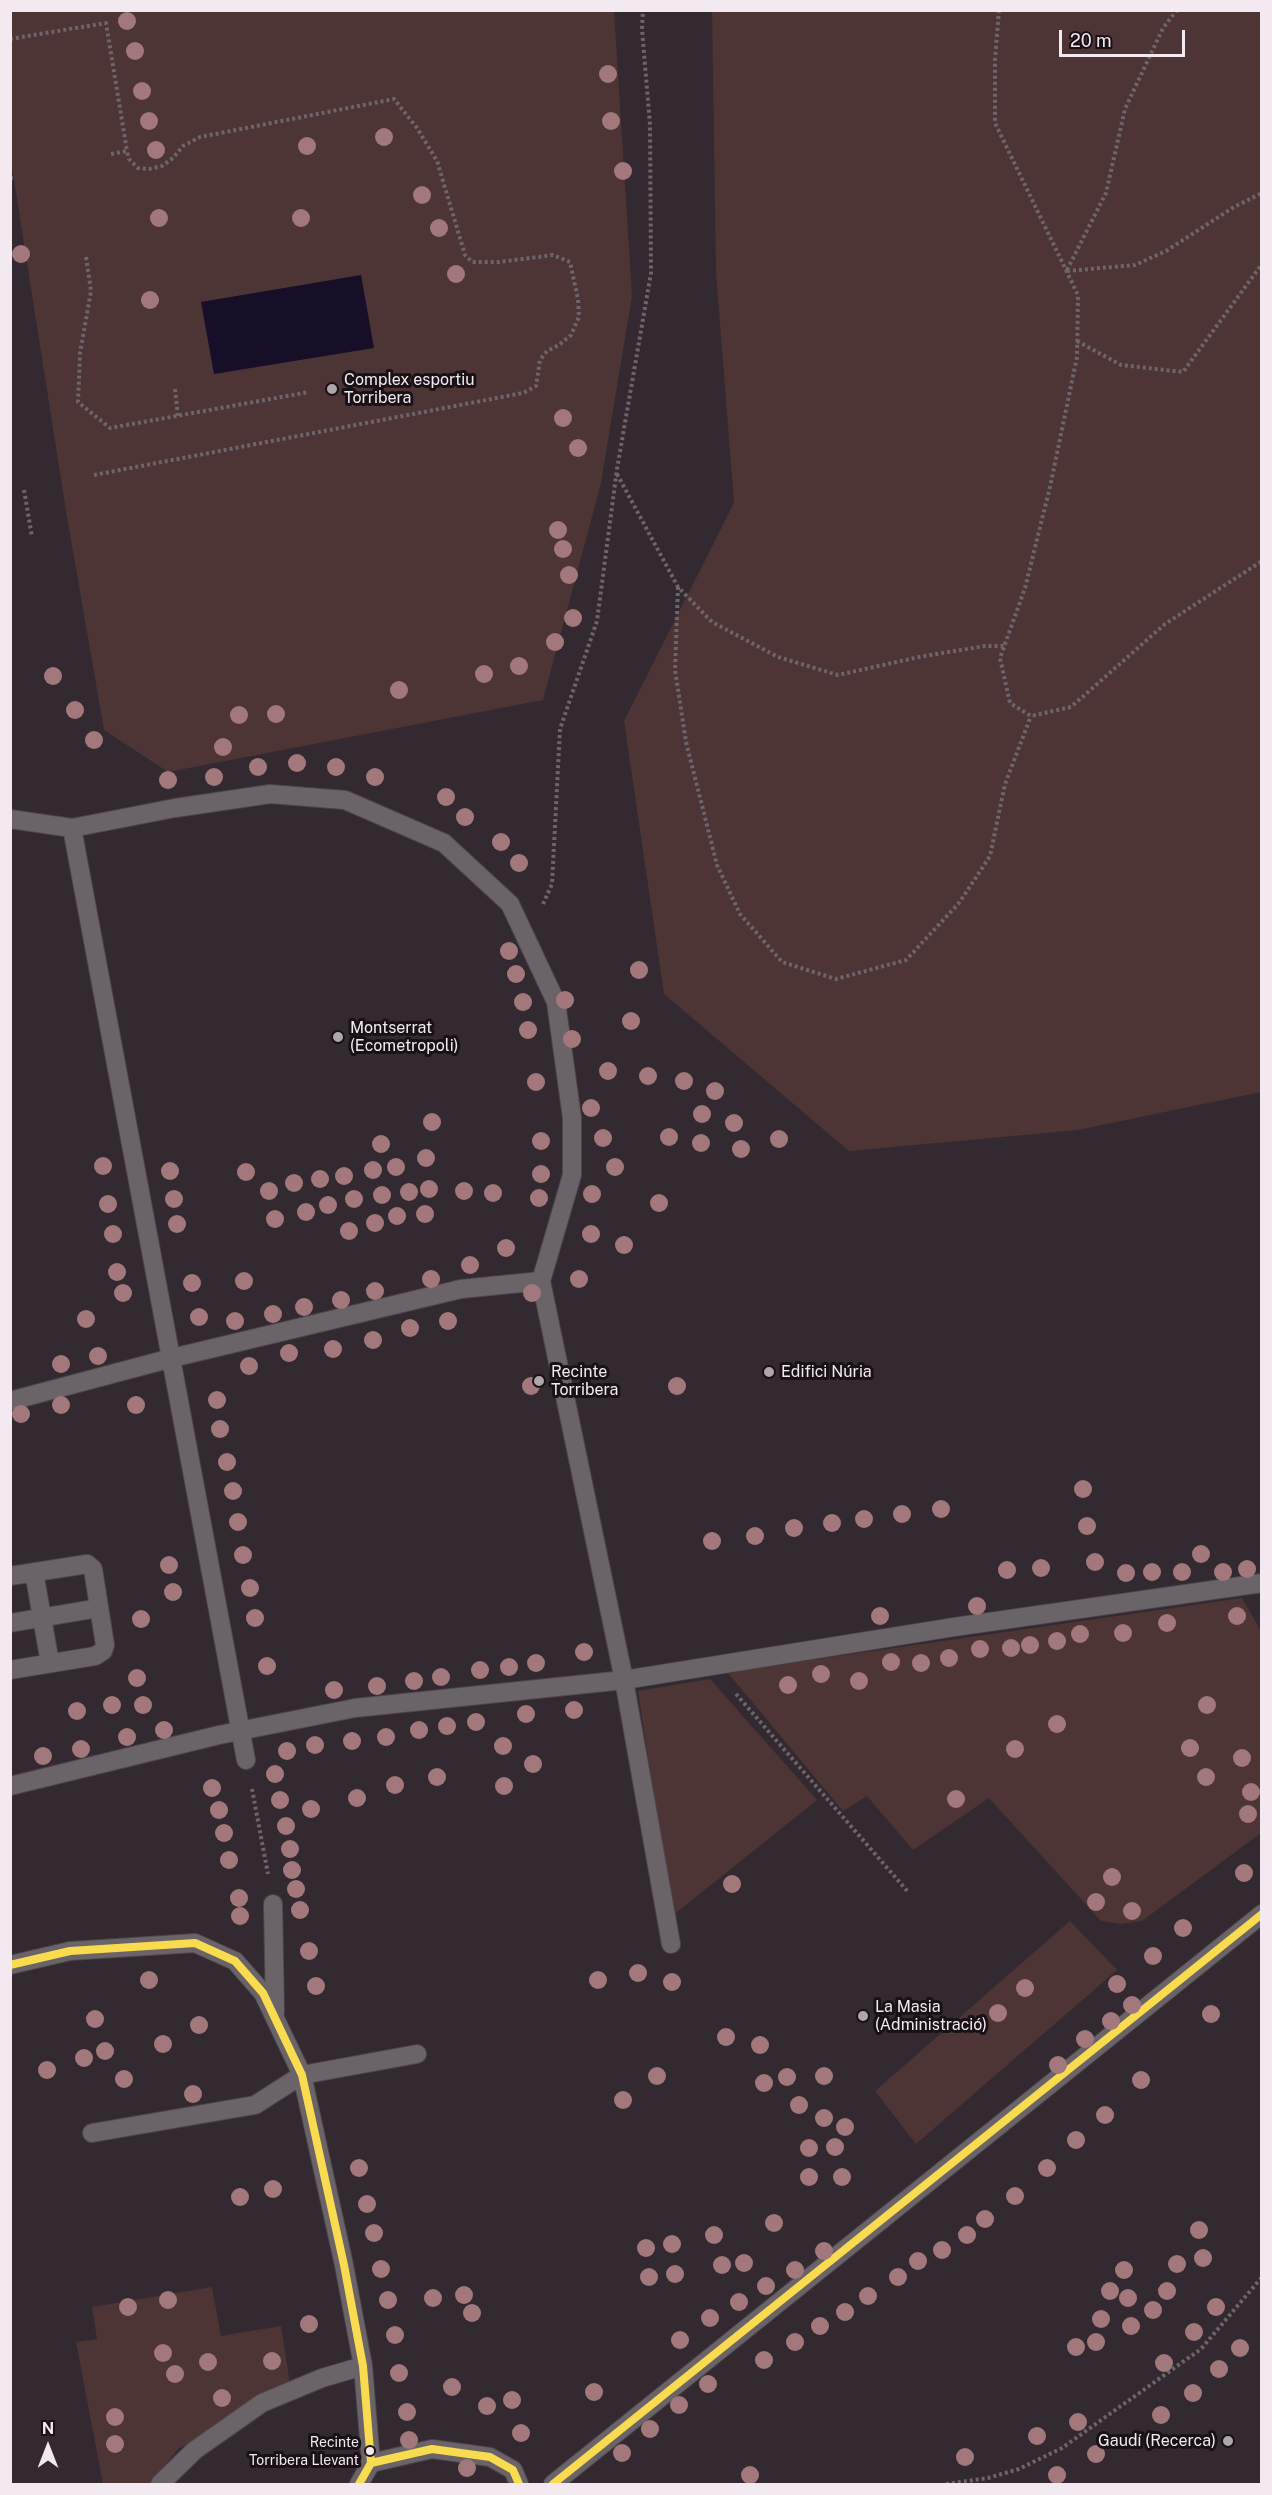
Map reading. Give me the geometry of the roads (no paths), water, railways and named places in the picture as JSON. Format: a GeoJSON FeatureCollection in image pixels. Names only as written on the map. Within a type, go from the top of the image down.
{"type":"FeatureCollection","features":[{"type":"Feature","properties":{"kind":"lane"},"geometry":{"type":"LineString","coordinates":[[10,819],[72,828],[175,808],[270,794],[345,800],[444,843],[510,904],[556,1002],[572,1118],[572,1175],[541,1281],[624,1680],[671,1944]]}},
{"type":"Feature","properties":{"kind":"lane"},"geometry":{"type":"LineString","coordinates":[[72,828],[246,1760]]}},
{"type":"Feature","properties":{"kind":"lane"},"geometry":{"type":"LineString","coordinates":[[10,1401],[172,1358],[461,1289],[541,1281]]}},
{"type":"Feature","properties":{"kind":"lane"},"geometry":{"type":"LineString","coordinates":[[10,1576],[87,1564],[93,1569],[105,1645],[103,1651],[95,1656],[10,1670]]}},
{"type":"Feature","properties":{"kind":"lane"},"geometry":{"type":"LineString","coordinates":[[34,1572],[50,1663]]}},
{"type":"Feature","properties":{"kind":"lane"},"geometry":{"type":"LineString","coordinates":[[10,1786],[242,1731],[355,1708],[624,1680],[954,1627],[1262,1583]]}},
{"type":"Feature","properties":{"kind":"lane"},"geometry":{"type":"LineString","coordinates":[[10,1623],[99,1608]]}},
{"type":"Feature","properties":{"kind":"lane"},"geometry":{"type":"LineString","coordinates":[[273,1904],[275,2017]]}},
{"type":"Feature","properties":{"kind":"lane"},"geometry":{"type":"LineString","coordinates":[[553,2484],[1262,1914]]}},
{"type":"Feature","properties":{"kind":"lane"},"geometry":{"type":"LineString","coordinates":[[10,1965],[70,1952],[195,1943],[235,1961],[263,1993],[302,2075],[344,2265],[363,2366],[371,2463],[358,2484]]}},
{"type":"Feature","properties":{"kind":"lane"},"geometry":{"type":"LineString","coordinates":[[92,2133],[255,2105],[302,2075],[417,2054]]}},
{"type":"Feature","properties":{"kind":"lane"},"geometry":{"type":"LineString","coordinates":[[160,2484],[195,2450],[262,2403],[322,2378],[363,2366]]}},
{"type":"Feature","properties":{"kind":"lane"},"geometry":{"type":"LineString","coordinates":[[371,2463],[432,2449],[490,2457],[513,2470],[519,2484]]}},
{"type":"Feature","properties":{"kind":"place","name":"Complex esportiu Torribera"},"geometry":{"type":"Point","coordinates":[332,389]}},
{"type":"Feature","properties":{"kind":"place","name":"Montserrat (Ecometropoli)"},"geometry":{"type":"Point","coordinates":[338,1037]}},
{"type":"Feature","properties":{"kind":"place","name":"Edifici Núria"},"geometry":{"type":"Point","coordinates":[769,1372]}},
{"type":"Feature","properties":{"kind":"place","name":"Recinte Torribera"},"geometry":{"type":"Point","coordinates":[539,1381]}},
{"type":"Feature","properties":{"kind":"place","name":"La Masia (Administració)"},"geometry":{"type":"Point","coordinates":[863,2016]}},
{"type":"Feature","properties":{"kind":"place","name":"Gaudí (Recerca)"},"geometry":{"type":"Point","coordinates":[1228,2441]}},
{"type":"Feature","properties":{"kind":"place","name":"Recinte Torribera Llevant"},"geometry":{"type":"Point","coordinates":[370,2451]}}]}
